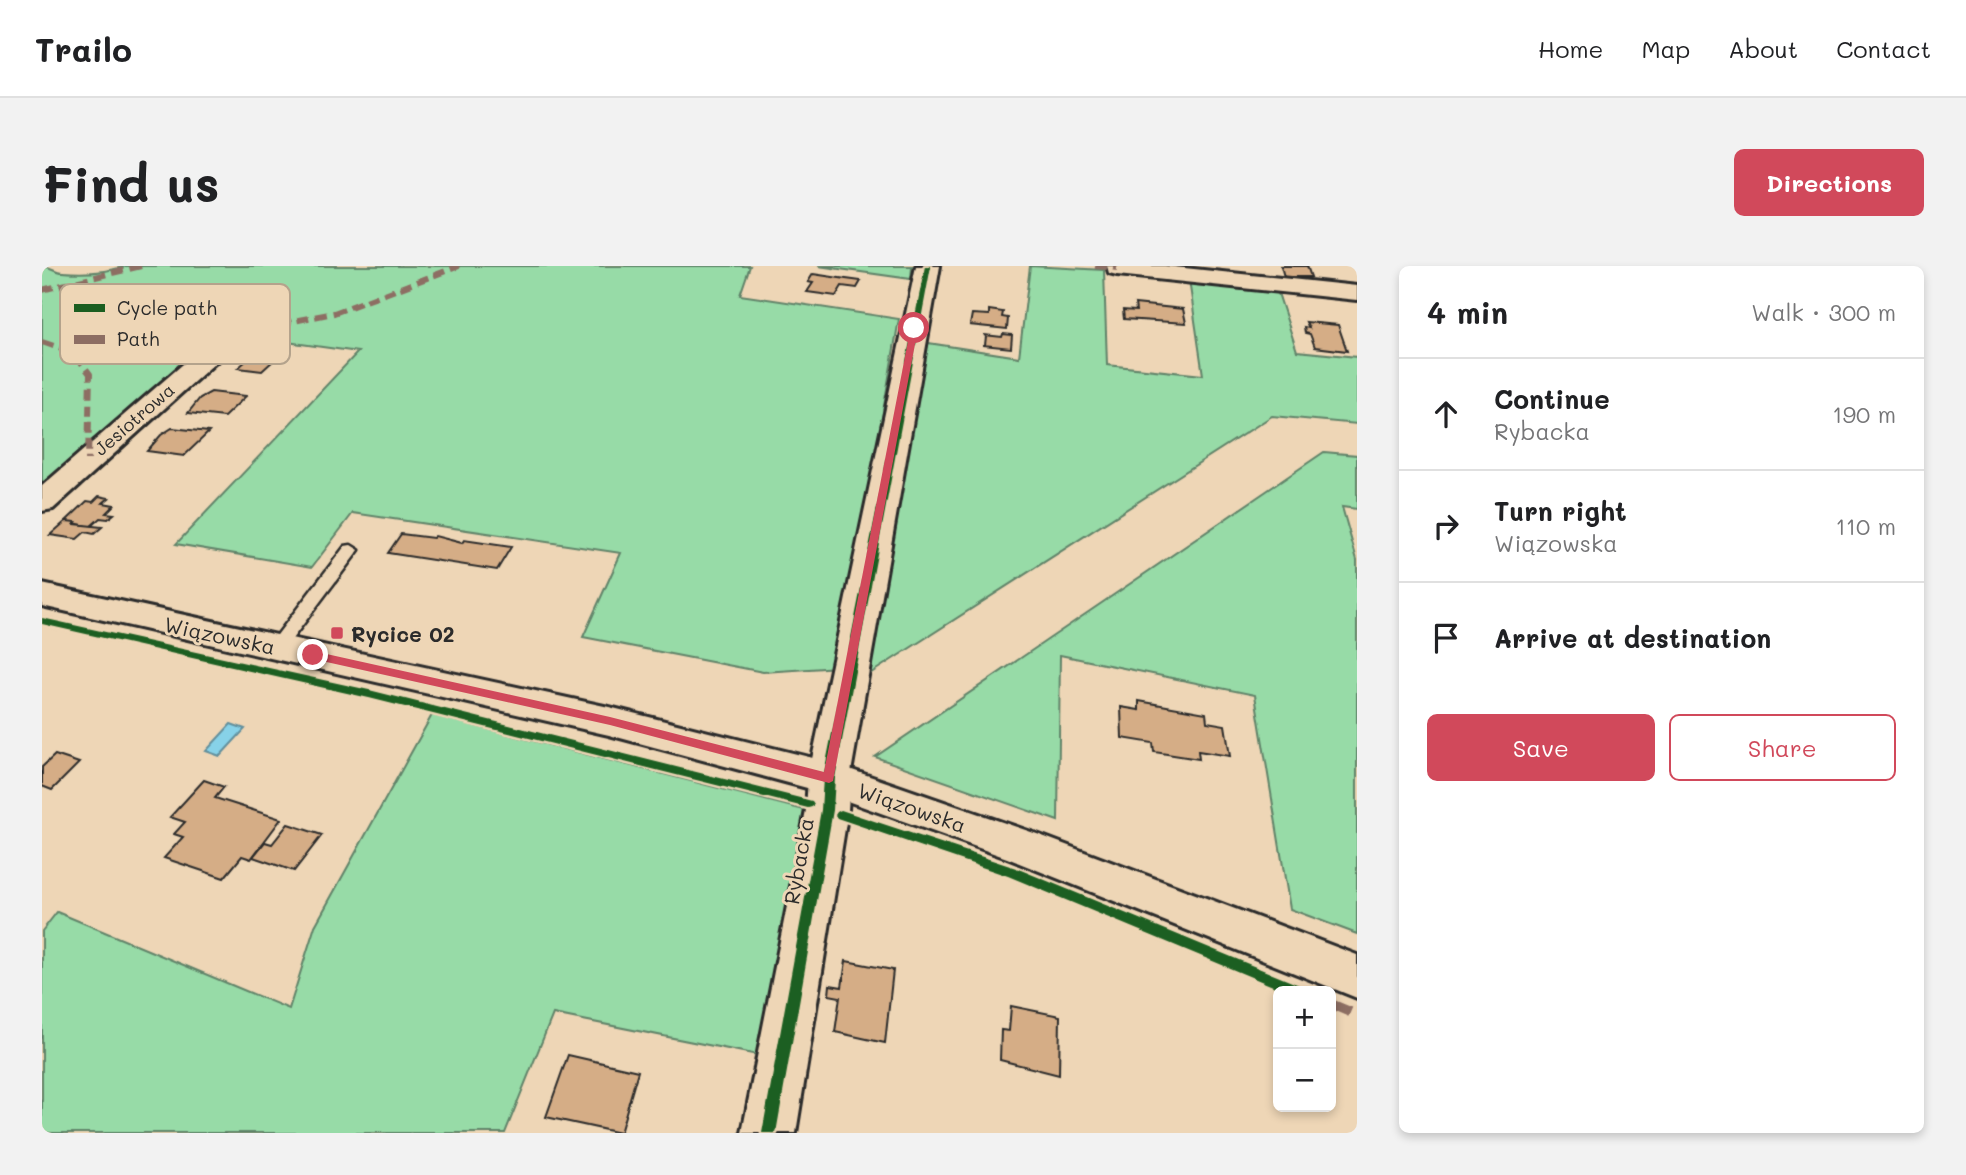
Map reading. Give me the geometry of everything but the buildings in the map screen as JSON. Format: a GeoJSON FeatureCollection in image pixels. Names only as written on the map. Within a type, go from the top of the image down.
{"type":"FeatureCollection","features":[{"type":"Feature","properties":{"kind":"street","name":"Rybacka"},"geometry":{"type":"LineString","coordinates":[[769,1133],[827,810],[829,778],[928,266]]}},
{"type":"Feature","properties":{"kind":"street"},"geometry":{"type":"LineString","coordinates":[[1117,268],[1357,293]]}},
{"type":"Feature","properties":{"kind":"street","name":"Jesiotrowa"},"geometry":{"type":"LineString","coordinates":[[42,502],[199,364]]}},
{"type":"Feature","properties":{"kind":"street","name":"Wiązowska"},"geometry":{"type":"LineString","coordinates":[[42,595],[610,721],[829,778],[1022,846],[1357,977]]}},
{"type":"Feature","properties":{"kind":"lane"},"geometry":{"type":"LineString","coordinates":[[277,647],[351,550]]}},
{"type":"Feature","properties":{"kind":"green space"},"geometry":{"type":"Polygon","coordinates":[[[42,266],[60,272],[79,273],[126,266],[750,266],[740,295],[899,319],[839,667],[763,672],[583,637],[621,553],[353,513],[312,567],[176,544],[358,352],[290,342],[290,284],[60,284],[60,364],[188,364],[42,495],[42,266]]]}},
{"type":"Feature","properties":{"kind":"green space"},"geometry":{"type":"Polygon","coordinates":[[[818,266],[912,266],[911,279],[818,266]]]}},
{"type":"Feature","properties":{"kind":"green space"},"geometry":{"type":"Polygon","coordinates":[[[1030,266],[1104,270],[1107,365],[1203,375],[1189,280],[1277,290],[1297,351],[1357,357],[1357,424],[1272,416],[868,675],[928,343],[1019,357],[1030,266]]]}},
{"type":"Feature","properties":{"kind":"green space"},"geometry":{"type":"Polygon","coordinates":[[[1324,452],[1357,455],[1357,509],[1342,507],[1357,560],[1357,934],[1290,909],[1255,695],[1060,655],[1058,821],[875,757],[1324,452]]]}},
{"type":"Feature","properties":{"kind":"green space"},"geometry":{"type":"Polygon","coordinates":[[[432,715],[812,812],[758,1055],[553,1014],[505,1133],[42,1133],[42,931],[57,912],[289,1009],[315,926],[432,715]]]}},
{"type":"Feature","properties":{"kind":"water"},"geometry":{"type":"Polygon","coordinates":[[[231,724],[245,729],[220,756],[206,751],[231,724]]]}},
{"type":"Feature","properties":{"kind":"marked path"},"geometry":{"type":"LineString","coordinates":[[67,284],[141,266]]}},
{"type":"Feature","properties":{"kind":"marked path"},"geometry":{"type":"LineString","coordinates":[[290,322],[334,313],[459,266]]}},
{"type":"Feature","properties":{"kind":"marked path"},"geometry":{"type":"LineString","coordinates":[[1095,266],[1117,268]]}},
{"type":"Feature","properties":{"kind":"marked path"},"geometry":{"type":"LineString","coordinates":[[42,290],[60,286]]}},
{"type":"Feature","properties":{"kind":"marked path"},"geometry":{"type":"LineString","coordinates":[[42,342],[60,348]]}},
{"type":"Feature","properties":{"kind":"marked path"},"geometry":{"type":"LineString","coordinates":[[82,364],[90,374],[88,460]]}},
{"type":"Feature","properties":{"kind":"marked path"},"geometry":{"type":"LineString","coordinates":[[1336,1006],[1357,1015]]}},
{"type":"Feature","properties":{"kind":"cycle path"},"geometry":{"type":"LineString","coordinates":[[769,1133],[827,810],[829,778],[928,266]]}},
{"type":"Feature","properties":{"kind":"cycle path"},"geometry":{"type":"LineString","coordinates":[[42,621],[369,694],[808,804]]}},
{"type":"Feature","properties":{"kind":"cycle path"},"geometry":{"type":"LineString","coordinates":[[841,815],[1012,872],[1287,986]]}},
{"type":"Feature","properties":{"kind":"place","name":"Rycice 02"},"geometry":{"type":"Point","coordinates":[337,633]}},
{"type":"Feature","properties":{"kind":"route"},"geometry":{"type":"LineString","coordinates":[[313,655],[610,721],[829,778],[914,328]]}}]}
